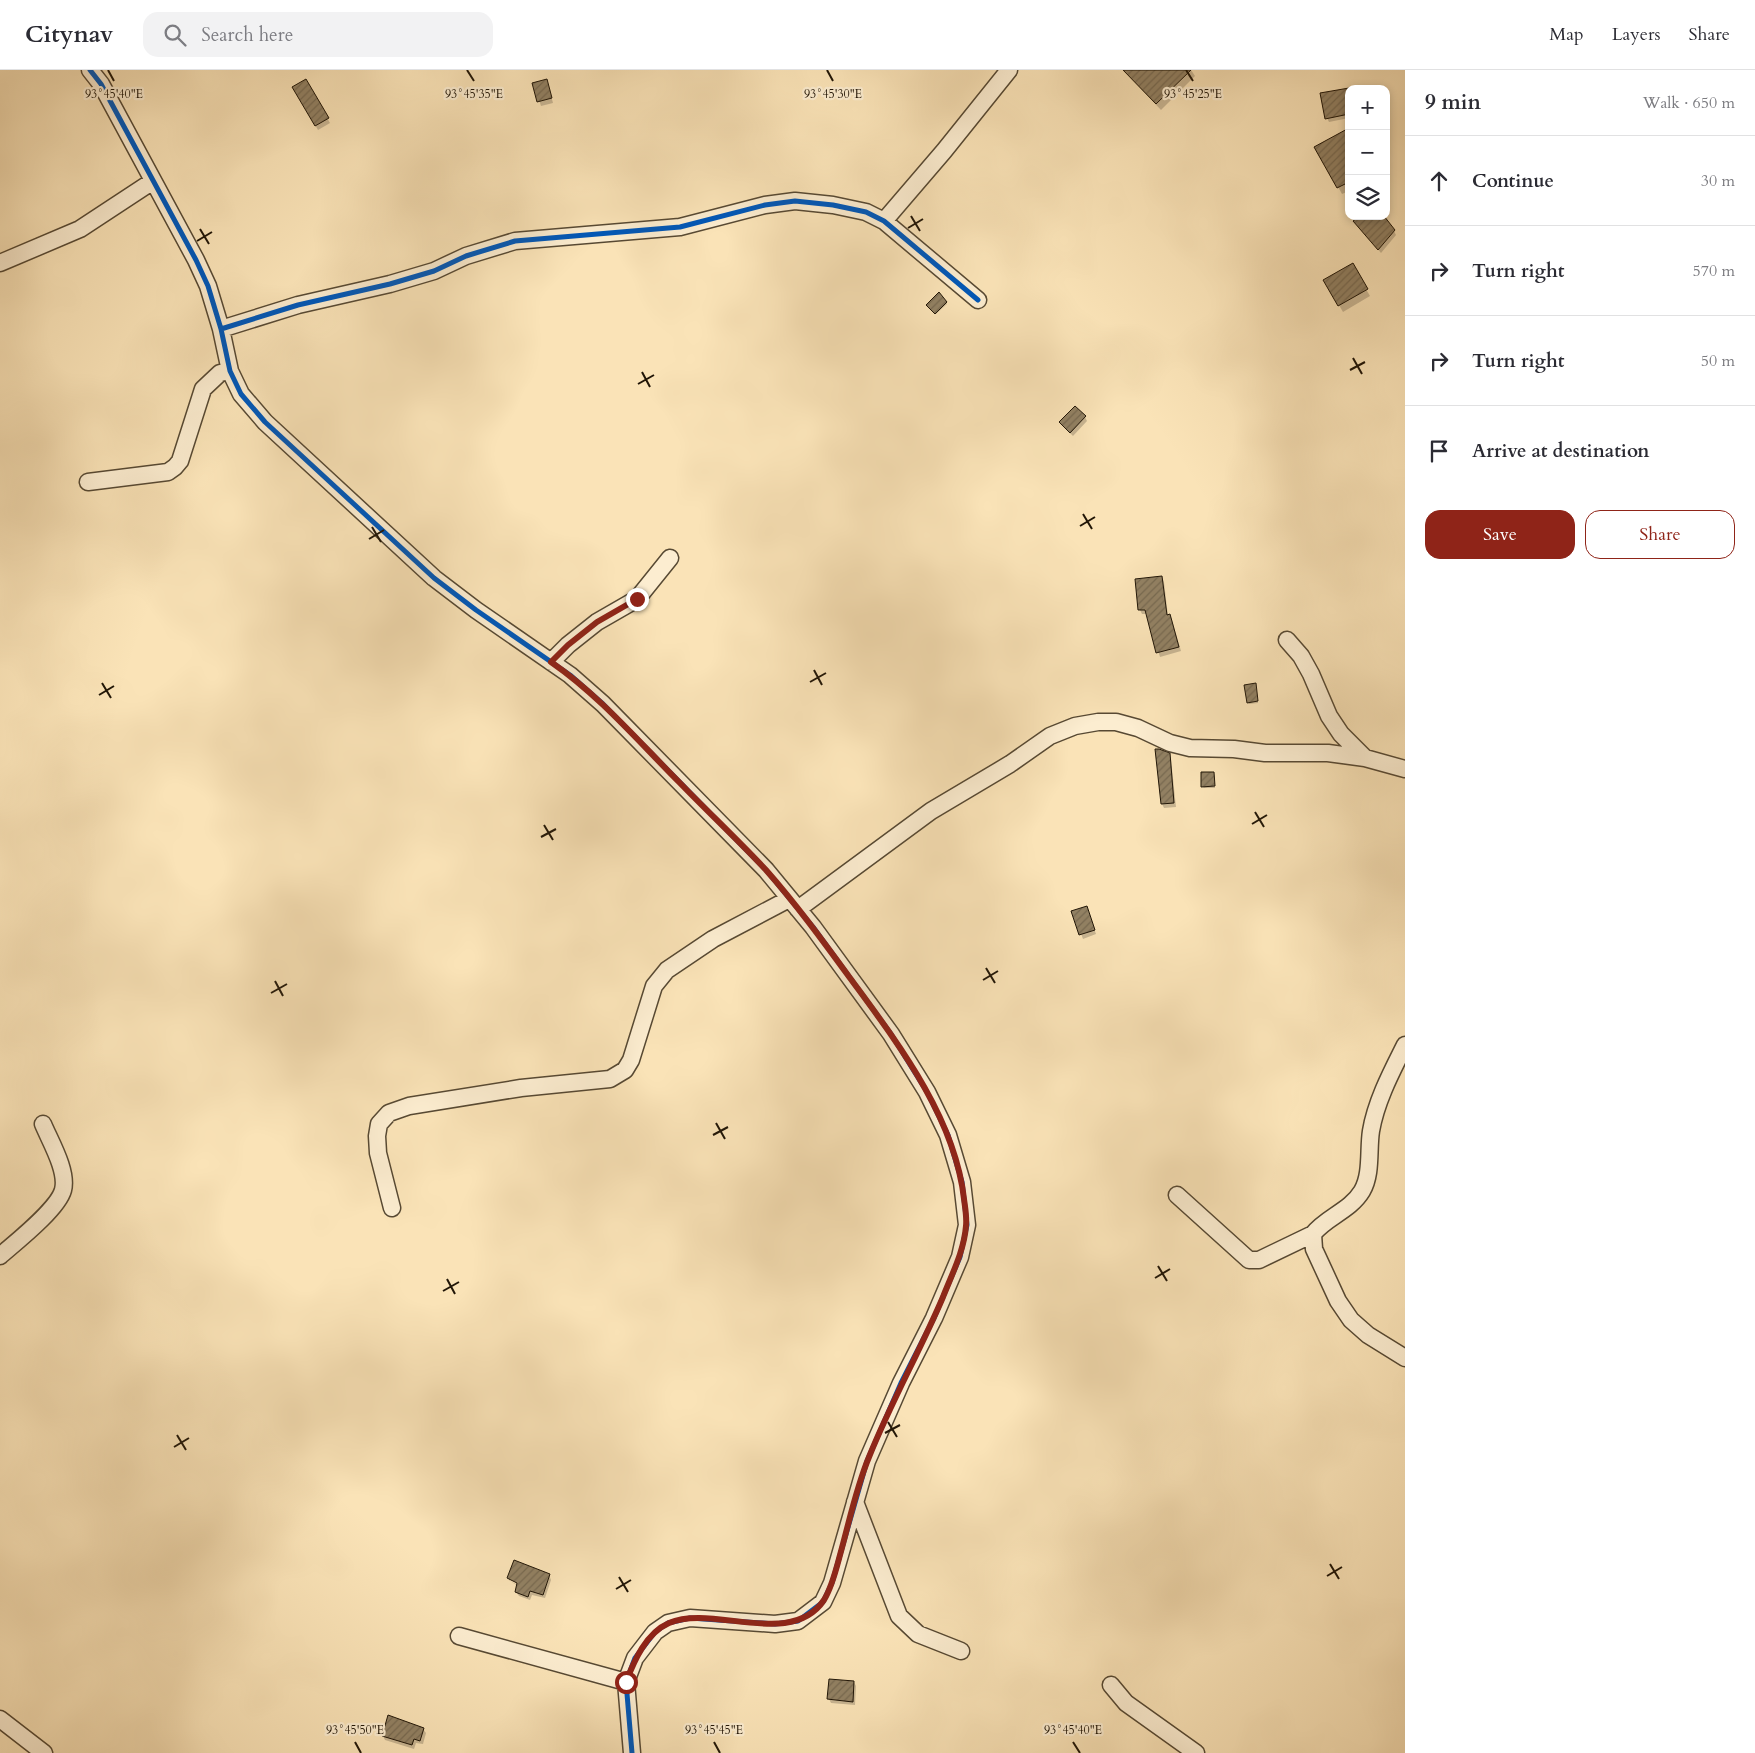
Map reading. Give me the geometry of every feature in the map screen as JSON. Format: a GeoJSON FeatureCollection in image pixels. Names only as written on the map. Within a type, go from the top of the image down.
{"type":"FeatureCollection","features":[{"type":"Feature","properties":{"kind":"street"},"geometry":{"type":"LineString","coordinates":[[90,70],[101,84],[200,268],[208,286],[221,329],[230,372],[241,394],[265,422],[434,578],[476,610],[570,675],[603,704],[766,870],[794,904],[890,1034],[927,1092],[948,1135],[962,1182],[967,1225],[960,1257],[934,1318],[901,1382],[867,1461],[832,1582],[822,1602],[798,1621],[775,1624],[690,1618],[668,1623],[655,1632],[635,1658],[626,1682],[632,1753]]}},
{"type":"Feature","properties":{"kind":"street"},"geometry":{"type":"LineString","coordinates":[[884,220],[944,151],[1009,70]]}},
{"type":"Feature","properties":{"kind":"street"},"geometry":{"type":"LineString","coordinates":[[0,263],[80,229],[153,181]]}},
{"type":"Feature","properties":{"kind":"street"},"geometry":{"type":"LineString","coordinates":[[221,329],[298,305],[390,284],[434,271],[466,256],[515,241],[680,227],[765,205],[795,201],[833,205],[866,212],[884,220],[978,300]]}},
{"type":"Feature","properties":{"kind":"street"},"geometry":{"type":"LineString","coordinates":[[88,482],[168,472],[175,468],[180,461],[203,388],[220,373],[230,372]]}},
{"type":"Feature","properties":{"kind":"street"},"geometry":{"type":"LineString","coordinates":[[551,662],[568,645],[597,622],[637,599],[670,558]]}},
{"type":"Feature","properties":{"kind":"street"},"geometry":{"type":"LineString","coordinates":[[1287,640],[1301,656],[1312,674],[1329,716],[1342,734],[1365,758]]}},
{"type":"Feature","properties":{"kind":"street"},"geometry":{"type":"LineString","coordinates":[[392,1208],[378,1153],[377,1136],[379,1124],[389,1114],[409,1106],[610,1078],[625,1070],[631,1060],[654,986],[667,970],[713,939],[794,904],[931,812],[1010,764],[1050,736],[1075,726],[1098,722],[1116,722],[1138,728],[1170,743],[1190,748],[1328,753],[1365,758],[1405,769]]}},
{"type":"Feature","properties":{"kind":"street"},"geometry":{"type":"LineString","coordinates":[[1177,1195],[1248,1260],[1259,1260],[1313,1234],[1320,1225],[1346,1208],[1362,1191],[1368,1175],[1371,1130],[1379,1103],[1405,1045]]}},
{"type":"Feature","properties":{"kind":"street"},"geometry":{"type":"LineString","coordinates":[[0,1256],[53,1208],[63,1190],[63,1175],[43,1124]]}},
{"type":"Feature","properties":{"kind":"street"},"geometry":{"type":"LineString","coordinates":[[1313,1234],[1314,1249],[1338,1301],[1351,1320],[1368,1335],[1405,1358]]}},
{"type":"Feature","properties":{"kind":"street"},"geometry":{"type":"LineString","coordinates":[[855,1502],[900,1616],[918,1634],[961,1651]]}},
{"type":"Feature","properties":{"kind":"street"},"geometry":{"type":"LineString","coordinates":[[459,1636],[626,1682]]}},
{"type":"Feature","properties":{"kind":"street"},"geometry":{"type":"LineString","coordinates":[[1111,1685],[1126,1703],[1196,1753]]}},
{"type":"Feature","properties":{"kind":"street"},"geometry":{"type":"LineString","coordinates":[[0,1719],[44,1753]]}},
{"type":"Feature","properties":{"kind":"building"},"geometry":{"type":"Polygon","coordinates":[[[1123,70],[1191,70],[1156,104],[1123,70]]]}},
{"type":"Feature","properties":{"kind":"building"},"geometry":{"type":"Polygon","coordinates":[[[306,79],[329,118],[315,126],[292,87],[306,79]]]}},
{"type":"Feature","properties":{"kind":"building"},"geometry":{"type":"Polygon","coordinates":[[[547,79],[552,98],[537,102],[532,83],[547,79]]]}},
{"type":"Feature","properties":{"kind":"building"},"geometry":{"type":"Polygon","coordinates":[[[1345,89],[1345,115],[1325,119],[1320,93],[1345,89]]]}},
{"type":"Feature","properties":{"kind":"building"},"geometry":{"type":"Polygon","coordinates":[[[1345,130],[1345,184],[1337,188],[1314,147],[1345,130]]]}},
{"type":"Feature","properties":{"kind":"building"},"geometry":{"type":"Polygon","coordinates":[[[1387,220],[1395,230],[1378,250],[1353,221],[1387,220]]]}},
{"type":"Feature","properties":{"kind":"building"},"geometry":{"type":"Polygon","coordinates":[[[1353,263],[1368,289],[1338,306],[1323,280],[1353,263]]]}},
{"type":"Feature","properties":{"kind":"building"},"geometry":{"type":"Polygon","coordinates":[[[939,292],[947,302],[935,314],[926,305],[939,292]]]}},
{"type":"Feature","properties":{"kind":"building"},"geometry":{"type":"Polygon","coordinates":[[[1075,406],[1086,416],[1070,433],[1059,422],[1075,406]]]}},
{"type":"Feature","properties":{"kind":"building"},"geometry":{"type":"Polygon","coordinates":[[[1162,576],[1167,615],[1170,614],[1179,647],[1156,653],[1145,610],[1138,610],[1135,579],[1162,576]]]}},
{"type":"Feature","properties":{"kind":"building"},"geometry":{"type":"Polygon","coordinates":[[[1256,683],[1258,701],[1247,703],[1244,685],[1256,683]]]}},
{"type":"Feature","properties":{"kind":"building"},"geometry":{"type":"Polygon","coordinates":[[[1155,749],[1170,753],[1174,803],[1161,804],[1155,749]]]}},
{"type":"Feature","properties":{"kind":"building"},"geometry":{"type":"Polygon","coordinates":[[[1201,772],[1214,772],[1215,786],[1201,787],[1201,772]]]}},
{"type":"Feature","properties":{"kind":"building"},"geometry":{"type":"Polygon","coordinates":[[[1087,906],[1095,930],[1079,935],[1071,911],[1087,906]]]}},
{"type":"Feature","properties":{"kind":"building"},"geometry":{"type":"Polygon","coordinates":[[[514,1560],[550,1574],[543,1595],[530,1591],[528,1597],[515,1592],[517,1583],[507,1578],[514,1560]]]}},
{"type":"Feature","properties":{"kind":"building"},"geometry":{"type":"Polygon","coordinates":[[[829,1679],[854,1681],[853,1702],[827,1699],[829,1679]]]}},
{"type":"Feature","properties":{"kind":"building"},"geometry":{"type":"Polygon","coordinates":[[[388,1715],[424,1728],[420,1741],[414,1739],[412,1745],[382,1736],[388,1715]]]}},
{"type":"Feature","properties":{"kind":"cycle path"},"geometry":{"type":"LineString","coordinates":[[90,70],[101,84],[196,260],[208,286],[221,329],[230,371],[241,394],[265,422],[434,578],[476,610],[570,675],[603,704],[766,870],[813,927],[891,1034],[927,1092],[948,1135],[962,1182],[967,1225],[960,1257],[934,1318],[901,1383],[867,1461],[832,1583],[823,1602],[798,1621],[775,1624],[690,1618],[668,1623],[655,1632],[635,1658],[626,1682],[632,1753]]}},
{"type":"Feature","properties":{"kind":"cycle path"},"geometry":{"type":"LineString","coordinates":[[221,329],[298,305],[390,284],[434,271],[466,256],[515,241],[680,227],[765,205],[795,201],[833,205],[866,212],[884,221],[978,300]]}},
{"type":"Feature","properties":{"kind":"route"},"geometry":{"type":"LineString","coordinates":[[626,1682],[635,1658],[655,1632],[668,1623],[690,1618],[775,1624],[798,1621],[822,1602],[832,1582],[867,1461],[901,1382],[934,1318],[960,1257],[967,1225],[962,1182],[948,1135],[927,1092],[890,1034],[813,927],[766,870],[603,704],[570,675],[551,662],[582,632],[637,599]]}}]}
